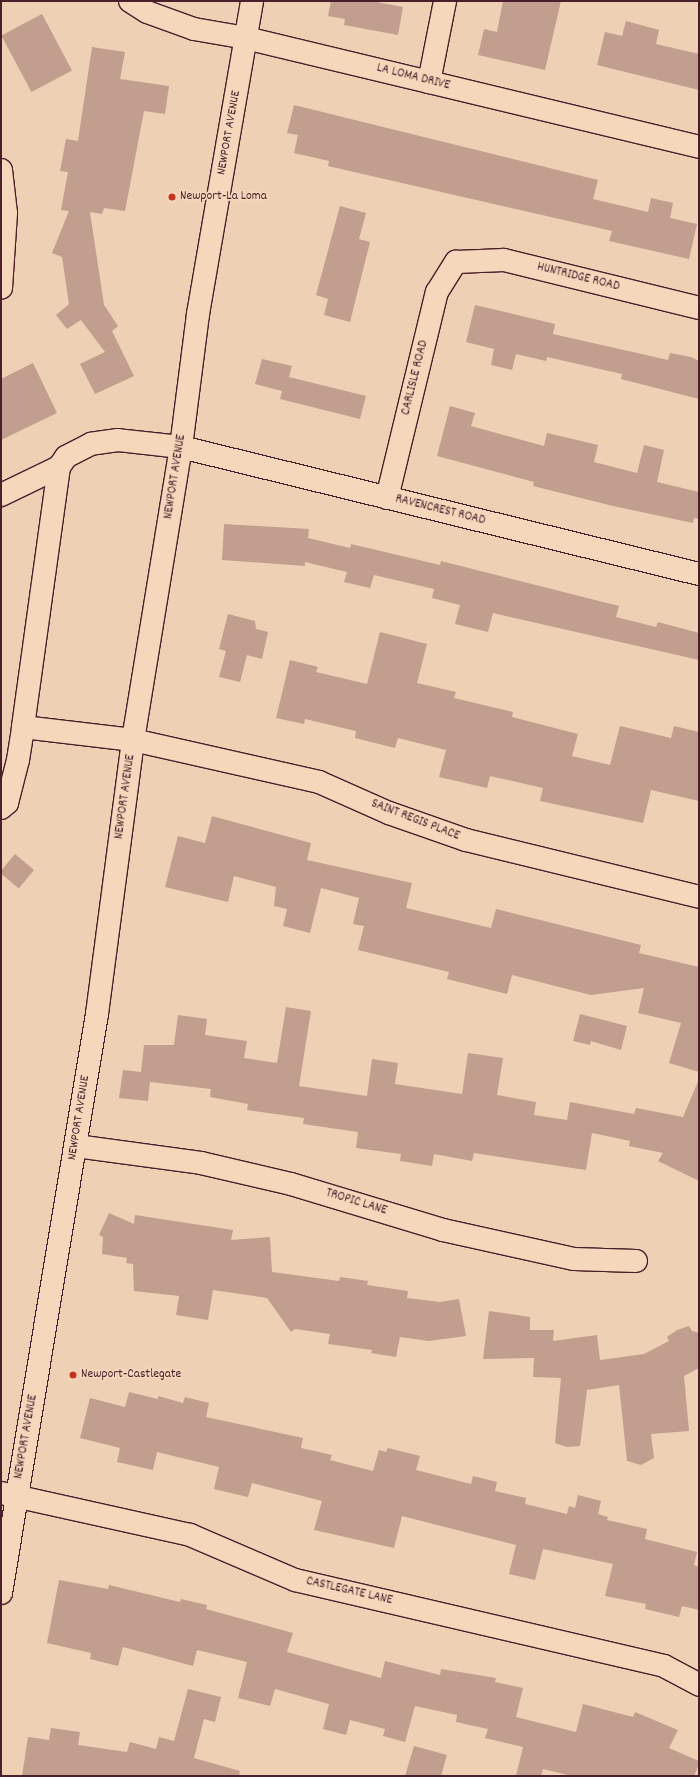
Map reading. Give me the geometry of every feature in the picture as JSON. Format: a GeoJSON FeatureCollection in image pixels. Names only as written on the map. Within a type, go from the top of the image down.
{"type":"FeatureCollection","features":[{"type":"Feature","properties":{"kind":"street","name":"LA LOMA DRIVE"},"geometry":{"type":"LineString","coordinates":[[130,1],[147,12],[194,29],[246,38],[699,147]]}},
{"type":"Feature","properties":{"kind":"street","name":"NEWPORT AVENUE"},"geometry":{"type":"LineString","coordinates":[[1,1593],[9,1494],[76,1146],[134,740],[181,447],[198,314],[252,1]]}},
{"type":"Feature","properties":{"kind":"street"},"geometry":{"type":"LineString","coordinates":[[429,82],[444,1]]}},
{"type":"Feature","properties":{"kind":"street"},"geometry":{"type":"LineString","coordinates":[[1,170],[6,213],[1,288]]}},
{"type":"Feature","properties":{"kind":"street","name":"HUNTRIDGE ROAD"},"geometry":{"type":"LineString","coordinates":[[456,262],[504,260],[699,308]]}},
{"type":"Feature","properties":{"kind":"street","name":"CARLISLE ROAD"},"geometry":{"type":"LineString","coordinates":[[387,498],[437,292],[456,262]]}},
{"type":"Feature","properties":{"kind":"street","name":"RAVENCREST ROAD"},"geometry":{"type":"LineString","coordinates":[[1,495],[59,467],[66,457],[91,444],[118,440],[181,447],[699,574]]}},
{"type":"Feature","properties":{"kind":"street"},"geometry":{"type":"LineString","coordinates":[[1,808],[6,803],[18,760],[59,467]]}},
{"type":"Feature","properties":{"kind":"street","name":"SAINT REGIS PLACE"},"geometry":{"type":"LineString","coordinates":[[22,727],[134,740],[319,782],[390,813],[466,840],[699,897]]}},
{"type":"Feature","properties":{"kind":"street","name":"TROPIC LANE"},"geometry":{"type":"LineString","coordinates":[[76,1146],[201,1163],[291,1184],[443,1230],[574,1259],[636,1261]]}},
{"type":"Feature","properties":{"kind":"street","name":"CASTLEGATE LANE"},"geometry":{"type":"LineString","coordinates":[[9,1494],[190,1535],[295,1580],[664,1666],[699,1685]]}},
{"type":"Feature","properties":{"kind":"building"},"geometry":{"type":"Polygon","coordinates":[[[331,1],[371,1],[403,7],[398,35],[344,25],[345,19],[328,16],[331,1]]]}},
{"type":"Feature","properties":{"kind":"building"},"geometry":{"type":"Polygon","coordinates":[[[503,1],[561,1],[545,70],[478,55],[484,29],[497,32],[503,1]]]}},
{"type":"Feature","properties":{"kind":"building"},"geometry":{"type":"Polygon","coordinates":[[[42,14],[72,71],[31,92],[1,36],[42,14]]]}},
{"type":"Feature","properties":{"kind":"building"},"geometry":{"type":"Polygon","coordinates":[[[626,21],[659,30],[656,44],[699,54],[699,90],[597,65],[605,32],[622,36],[626,21]]]}},
{"type":"Feature","properties":{"kind":"building"},"geometry":{"type":"Polygon","coordinates":[[[92,47],[125,52],[120,79],[169,86],[165,114],[144,111],[125,211],[104,208],[102,214],[90,212],[104,305],[118,326],[112,331],[134,376],[95,394],[80,364],[105,352],[81,320],[67,329],[56,315],[69,304],[62,257],[52,253],[69,211],[61,210],[68,172],[60,171],[66,139],[78,141],[92,47]]]}},
{"type":"Feature","properties":{"kind":"building"},"geometry":{"type":"Polygon","coordinates":[[[294,105],[598,180],[593,199],[648,212],[651,198],[673,203],[670,218],[697,224],[689,259],[609,241],[612,231],[328,166],[329,161],[294,153],[298,135],[287,133],[294,105]]]}},
{"type":"Feature","properties":{"kind":"building"},"geometry":{"type":"Polygon","coordinates":[[[340,206],[366,213],[359,239],[370,242],[350,322],[324,315],[328,299],[316,295],[340,206]]]}},
{"type":"Feature","properties":{"kind":"building"},"geometry":{"type":"Polygon","coordinates":[[[475,305],[555,324],[553,334],[668,360],[670,353],[691,357],[699,361],[699,399],[621,379],[622,374],[547,357],[546,361],[516,354],[512,370],[491,365],[494,349],[466,342],[475,305]]]}},
{"type":"Feature","properties":{"kind":"building"},"geometry":{"type":"Polygon","coordinates":[[[262,359],[292,366],[289,377],[366,396],[360,419],[280,399],[282,391],[255,384],[262,359]]]}},
{"type":"Feature","properties":{"kind":"building"},"geometry":{"type":"Polygon","coordinates":[[[33,363],[57,413],[1,440],[1,379],[33,363]]]}},
{"type":"Feature","properties":{"kind":"building"},"geometry":{"type":"Polygon","coordinates":[[[450,406],[475,413],[471,426],[544,446],[547,433],[598,445],[594,462],[637,473],[644,445],[664,450],[657,482],[699,492],[699,519],[694,518],[693,523],[613,506],[533,486],[534,482],[437,456],[450,406]]]}},
{"type":"Feature","properties":{"kind":"building"},"geometry":{"type":"Polygon","coordinates":[[[224,524],[309,529],[308,538],[350,548],[351,544],[440,565],[441,561],[619,606],[616,617],[656,627],[658,622],[699,633],[699,660],[493,613],[488,632],[455,624],[460,605],[432,598],[434,589],[374,575],[370,588],[344,582],[347,572],[305,562],[305,566],[222,560],[224,524]]]}},
{"type":"Feature","properties":{"kind":"building"},"geometry":{"type":"Polygon","coordinates":[[[228,614],[255,621],[256,629],[268,632],[262,659],[247,655],[240,682],[219,677],[226,651],[219,649],[228,614]]]}},
{"type":"Feature","properties":{"kind":"building"},"geometry":{"type":"Polygon","coordinates":[[[380,632],[427,644],[417,683],[456,692],[454,698],[513,712],[512,717],[578,734],[572,756],[610,765],[620,726],[671,738],[674,726],[699,732],[699,801],[651,790],[643,823],[540,801],[543,788],[490,776],[487,788],[439,777],[446,750],[398,738],[395,748],[355,738],[356,731],[305,719],[304,724],[276,718],[290,660],[318,667],[316,672],[367,684],[380,632]]]}},
{"type":"Feature","properties":{"kind":"building"},"geometry":{"type":"Polygon","coordinates":[[[212,816],[311,843],[307,860],[412,883],[406,908],[491,928],[496,909],[641,945],[639,953],[699,967],[699,1072],[669,1063],[681,1023],[638,1013],[644,988],[591,995],[512,975],[507,994],[447,979],[449,972],[358,950],[364,926],[353,924],[359,898],[321,888],[310,933],[283,926],[287,909],[274,906],[276,887],[234,876],[228,902],[165,887],[178,836],[205,843],[212,816]]]}},
{"type":"Feature","properties":{"kind":"building"},"geometry":{"type":"Polygon","coordinates":[[[15,854],[34,870],[19,888],[1,874],[1,871],[15,854]]]}},
{"type":"Feature","properties":{"kind":"building"},"geometry":{"type":"Polygon","coordinates":[[[286,1007],[311,1011],[299,1086],[367,1096],[372,1059],[398,1063],[395,1084],[462,1094],[468,1053],[503,1058],[497,1095],[536,1102],[534,1115],[567,1120],[570,1102],[634,1114],[636,1108],[683,1117],[699,1079],[699,1181],[658,1161],[663,1153],[629,1146],[630,1141],[592,1133],[586,1170],[474,1153],[472,1161],[434,1154],[432,1166],[400,1161],[401,1154],[356,1148],[358,1132],[303,1124],[304,1118],[247,1110],[248,1104],[210,1097],[211,1089],[150,1082],[148,1101],[119,1098],[123,1070],[141,1072],[144,1045],[174,1045],[178,1015],[207,1019],[205,1035],[247,1041],[244,1058],[277,1063],[286,1007]]]}},
{"type":"Feature","properties":{"kind":"building"},"geometry":{"type":"Polygon","coordinates":[[[580,1014],[627,1026],[621,1050],[591,1041],[590,1045],[573,1041],[580,1014]]]}},
{"type":"Feature","properties":{"kind":"building"},"geometry":{"type":"Polygon","coordinates":[[[109,1213],[134,1224],[135,1215],[233,1230],[231,1240],[270,1237],[272,1272],[339,1281],[340,1277],[368,1281],[367,1285],[408,1291],[407,1298],[440,1302],[459,1299],[466,1336],[429,1341],[400,1337],[396,1357],[371,1353],[372,1350],[328,1344],[330,1334],[295,1329],[291,1332],[267,1298],[213,1290],[208,1320],[176,1315],[179,1296],[134,1291],[133,1264],[126,1263],[127,1258],[102,1254],[103,1237],[99,1235],[109,1213]]]}},
{"type":"Feature","properties":{"kind":"building"},"geometry":{"type":"Polygon","coordinates":[[[489,1311],[530,1317],[530,1330],[554,1330],[553,1341],[597,1335],[600,1360],[644,1354],[669,1341],[667,1337],[677,1330],[689,1326],[692,1331],[699,1333],[699,1368],[684,1376],[689,1431],[651,1434],[654,1458],[641,1465],[627,1461],[619,1385],[587,1390],[580,1446],[567,1447],[555,1443],[561,1378],[533,1377],[534,1358],[483,1359],[489,1311]]]}},
{"type":"Feature","properties":{"kind":"building"},"geometry":{"type":"Polygon","coordinates":[[[129,1392],[158,1399],[158,1396],[183,1403],[185,1397],[209,1403],[206,1417],[303,1438],[301,1448],[332,1455],[330,1460],[373,1471],[379,1450],[386,1452],[388,1448],[420,1456],[416,1470],[471,1484],[473,1476],[497,1482],[495,1491],[526,1498],[525,1504],[567,1514],[569,1506],[575,1508],[578,1495],[601,1501],[598,1514],[608,1517],[607,1520],[647,1529],[645,1539],[697,1552],[694,1565],[699,1567],[699,1610],[682,1606],[679,1617],[645,1609],[646,1604],[605,1596],[613,1564],[543,1549],[535,1580],[509,1574],[516,1545],[402,1516],[394,1548],[314,1530],[322,1501],[252,1483],[248,1497],[214,1489],[219,1467],[157,1452],[153,1470],[117,1462],[120,1448],[80,1438],[90,1398],[125,1407],[129,1392]]]}},
{"type":"Feature","properties":{"kind":"building"},"geometry":{"type":"Polygon","coordinates":[[[59,1580],[108,1589],[109,1585],[180,1602],[181,1599],[207,1605],[206,1609],[293,1633],[287,1652],[381,1678],[385,1661],[440,1675],[441,1669],[496,1678],[495,1682],[523,1688],[516,1717],[576,1732],[583,1704],[633,1717],[635,1712],[678,1730],[669,1748],[699,1761],[699,1764],[694,1776],[572,1776],[543,1769],[541,1776],[516,1776],[523,1747],[485,1738],[488,1729],[456,1722],[457,1715],[415,1706],[405,1742],[383,1736],[385,1729],[350,1720],[346,1735],[323,1729],[329,1704],[275,1689],[270,1706],[238,1698],[247,1662],[197,1650],[193,1666],[123,1647],[118,1666],[90,1659],[91,1653],[47,1643],[59,1580]]]}},
{"type":"Feature","properties":{"kind":"building"},"geometry":{"type":"Polygon","coordinates":[[[188,1689],[221,1697],[215,1722],[204,1719],[194,1758],[240,1771],[239,1776],[22,1776],[28,1737],[49,1740],[51,1728],[80,1732],[78,1745],[127,1752],[130,1742],[156,1749],[159,1737],[174,1741],[188,1689]]]}},
{"type":"Feature","properties":{"kind":"building"},"geometry":{"type":"Polygon","coordinates":[[[414,1746],[447,1755],[441,1776],[405,1776],[414,1746]]]}},
{"type":"Feature","properties":{"kind":"place","name":"Newport-La Loma"},"geometry":{"type":"Point","coordinates":[172,197]}},
{"type":"Feature","properties":{"kind":"place","name":"Newport-Castlegate"},"geometry":{"type":"Point","coordinates":[73,1375]}}]}
